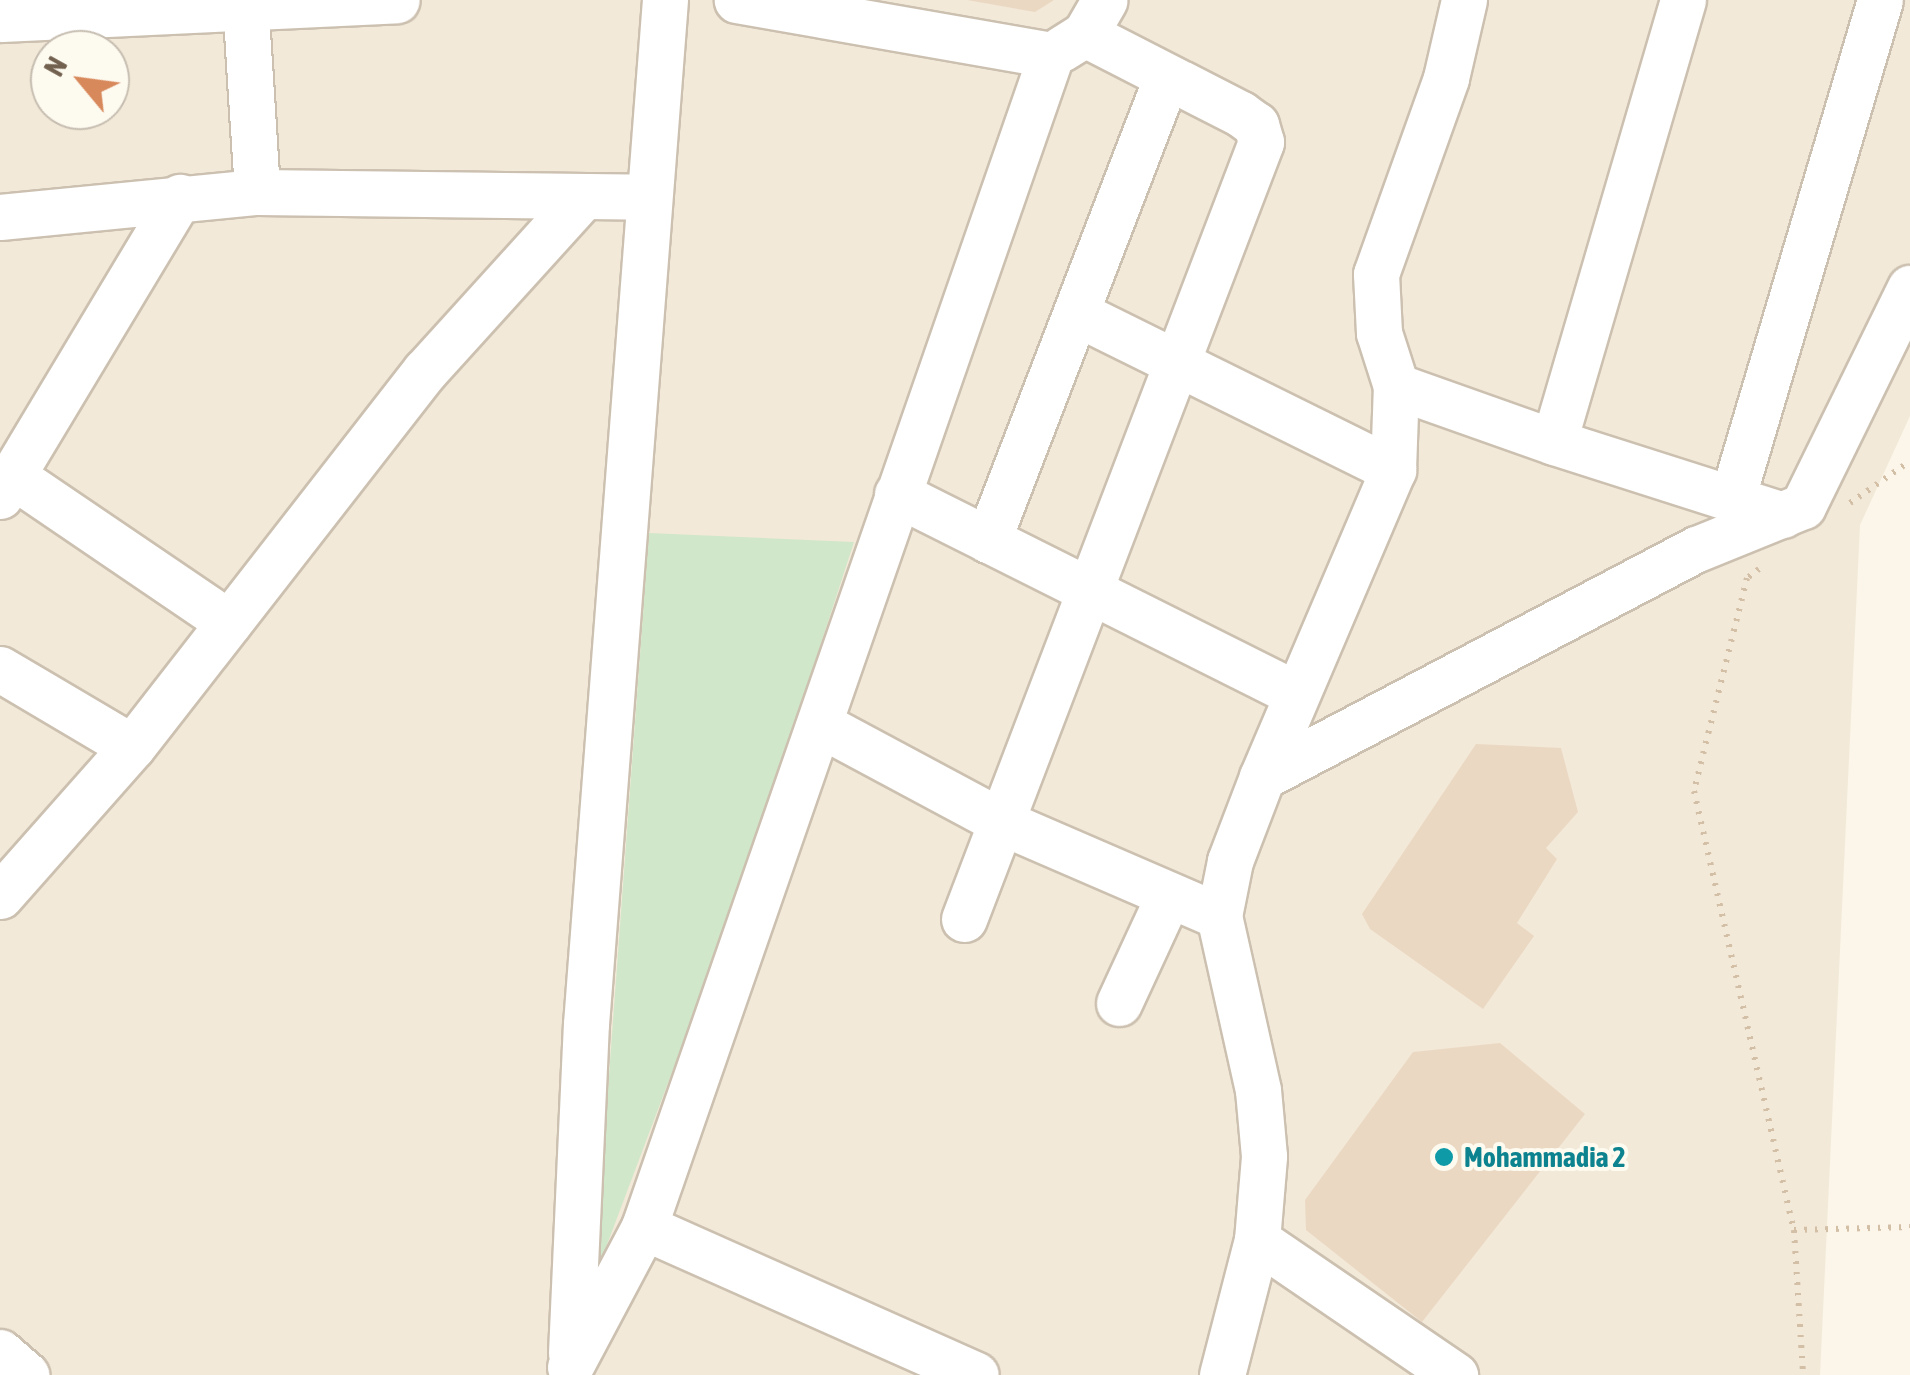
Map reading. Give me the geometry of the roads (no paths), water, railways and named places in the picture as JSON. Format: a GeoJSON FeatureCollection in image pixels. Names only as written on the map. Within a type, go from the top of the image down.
{"type":"FeatureCollection","features":[{"type":"Feature","properties":{"kind":"street"},"geometry":{"type":"LineString","coordinates":[[0,19],[245,4],[397,0]]}},
{"type":"Feature","properties":{"kind":"street"},"geometry":{"type":"LineString","coordinates":[[569,1371],[586,1024],[665,0]]}},
{"type":"Feature","properties":{"kind":"street"},"geometry":{"type":"LineString","coordinates":[[737,0],[1080,30],[1241,114],[1256,125],[1261,142],[1180,361],[1087,590],[1004,824],[964,919]]}},
{"type":"Feature","properties":{"kind":"street"},"geometry":{"type":"LineString","coordinates":[[1222,1375],[1257,1240],[1264,1156],[1258,1090],[1219,916],[1230,861],[1294,693],[1393,470],[1396,386],[1380,333],[1376,274],[1446,78],[1464,0]]}},
{"type":"Feature","properties":{"kind":"street"},"geometry":{"type":"LineString","coordinates":[[1554,442],[1683,0]]}},
{"type":"Feature","properties":{"kind":"street"},"geometry":{"type":"LineString","coordinates":[[1732,500],[1880,0]]}},
{"type":"Feature","properties":{"kind":"street"},"geometry":{"type":"LineString","coordinates":[[245,4],[257,192]]}},
{"type":"Feature","properties":{"kind":"street"},"geometry":{"type":"LineString","coordinates":[[569,1371],[644,1226],[898,494],[1080,30]]}},
{"type":"Feature","properties":{"kind":"street"},"geometry":{"type":"LineString","coordinates":[[988,540],[1167,77]]}},
{"type":"Feature","properties":{"kind":"street"},"geometry":{"type":"LineString","coordinates":[[0,217],[257,192],[580,200],[649,197]]}},
{"type":"Feature","properties":{"kind":"street"},"geometry":{"type":"LineString","coordinates":[[180,198],[6,486],[230,624]]}},
{"type":"Feature","properties":{"kind":"street"},"geometry":{"type":"LineString","coordinates":[[3,888],[132,747],[424,370],[580,200]]}},
{"type":"Feature","properties":{"kind":"street"},"geometry":{"type":"LineString","coordinates":[[1262,777],[1696,549],[1778,537],[1814,495],[1910,288]]}},
{"type":"Feature","properties":{"kind":"street"},"geometry":{"type":"LineString","coordinates":[[1076,313],[1180,361],[1393,470]]}},
{"type":"Feature","properties":{"kind":"street"},"geometry":{"type":"LineString","coordinates":[[1396,386],[1732,500],[1778,537]]}},
{"type":"Feature","properties":{"kind":"street"},"geometry":{"type":"LineString","coordinates":[[898,494],[1294,693]]}},
{"type":"Feature","properties":{"kind":"street"},"geometry":{"type":"LineString","coordinates":[[0,669],[132,747]]}},
{"type":"Feature","properties":{"kind":"street"},"geometry":{"type":"LineString","coordinates":[[821,725],[1004,824],[1219,916]]}},
{"type":"Feature","properties":{"kind":"street"},"geometry":{"type":"LineString","coordinates":[[1119,1002],[1168,896]]}},
{"type":"Feature","properties":{"kind":"street"},"geometry":{"type":"LineString","coordinates":[[644,1226],[976,1375]]}},
{"type":"Feature","properties":{"kind":"street"},"geometry":{"type":"LineString","coordinates":[[1257,1240],[1454,1375]]}},
{"type":"Feature","properties":{"kind":"street"},"geometry":{"type":"LineString","coordinates":[[0,1352],[26,1375]]}},
{"type":"Feature","properties":{"kind":"place","name":"Mohammadia 2"},"geometry":{"type":"Point","coordinates":[1444,1157]}}]}
